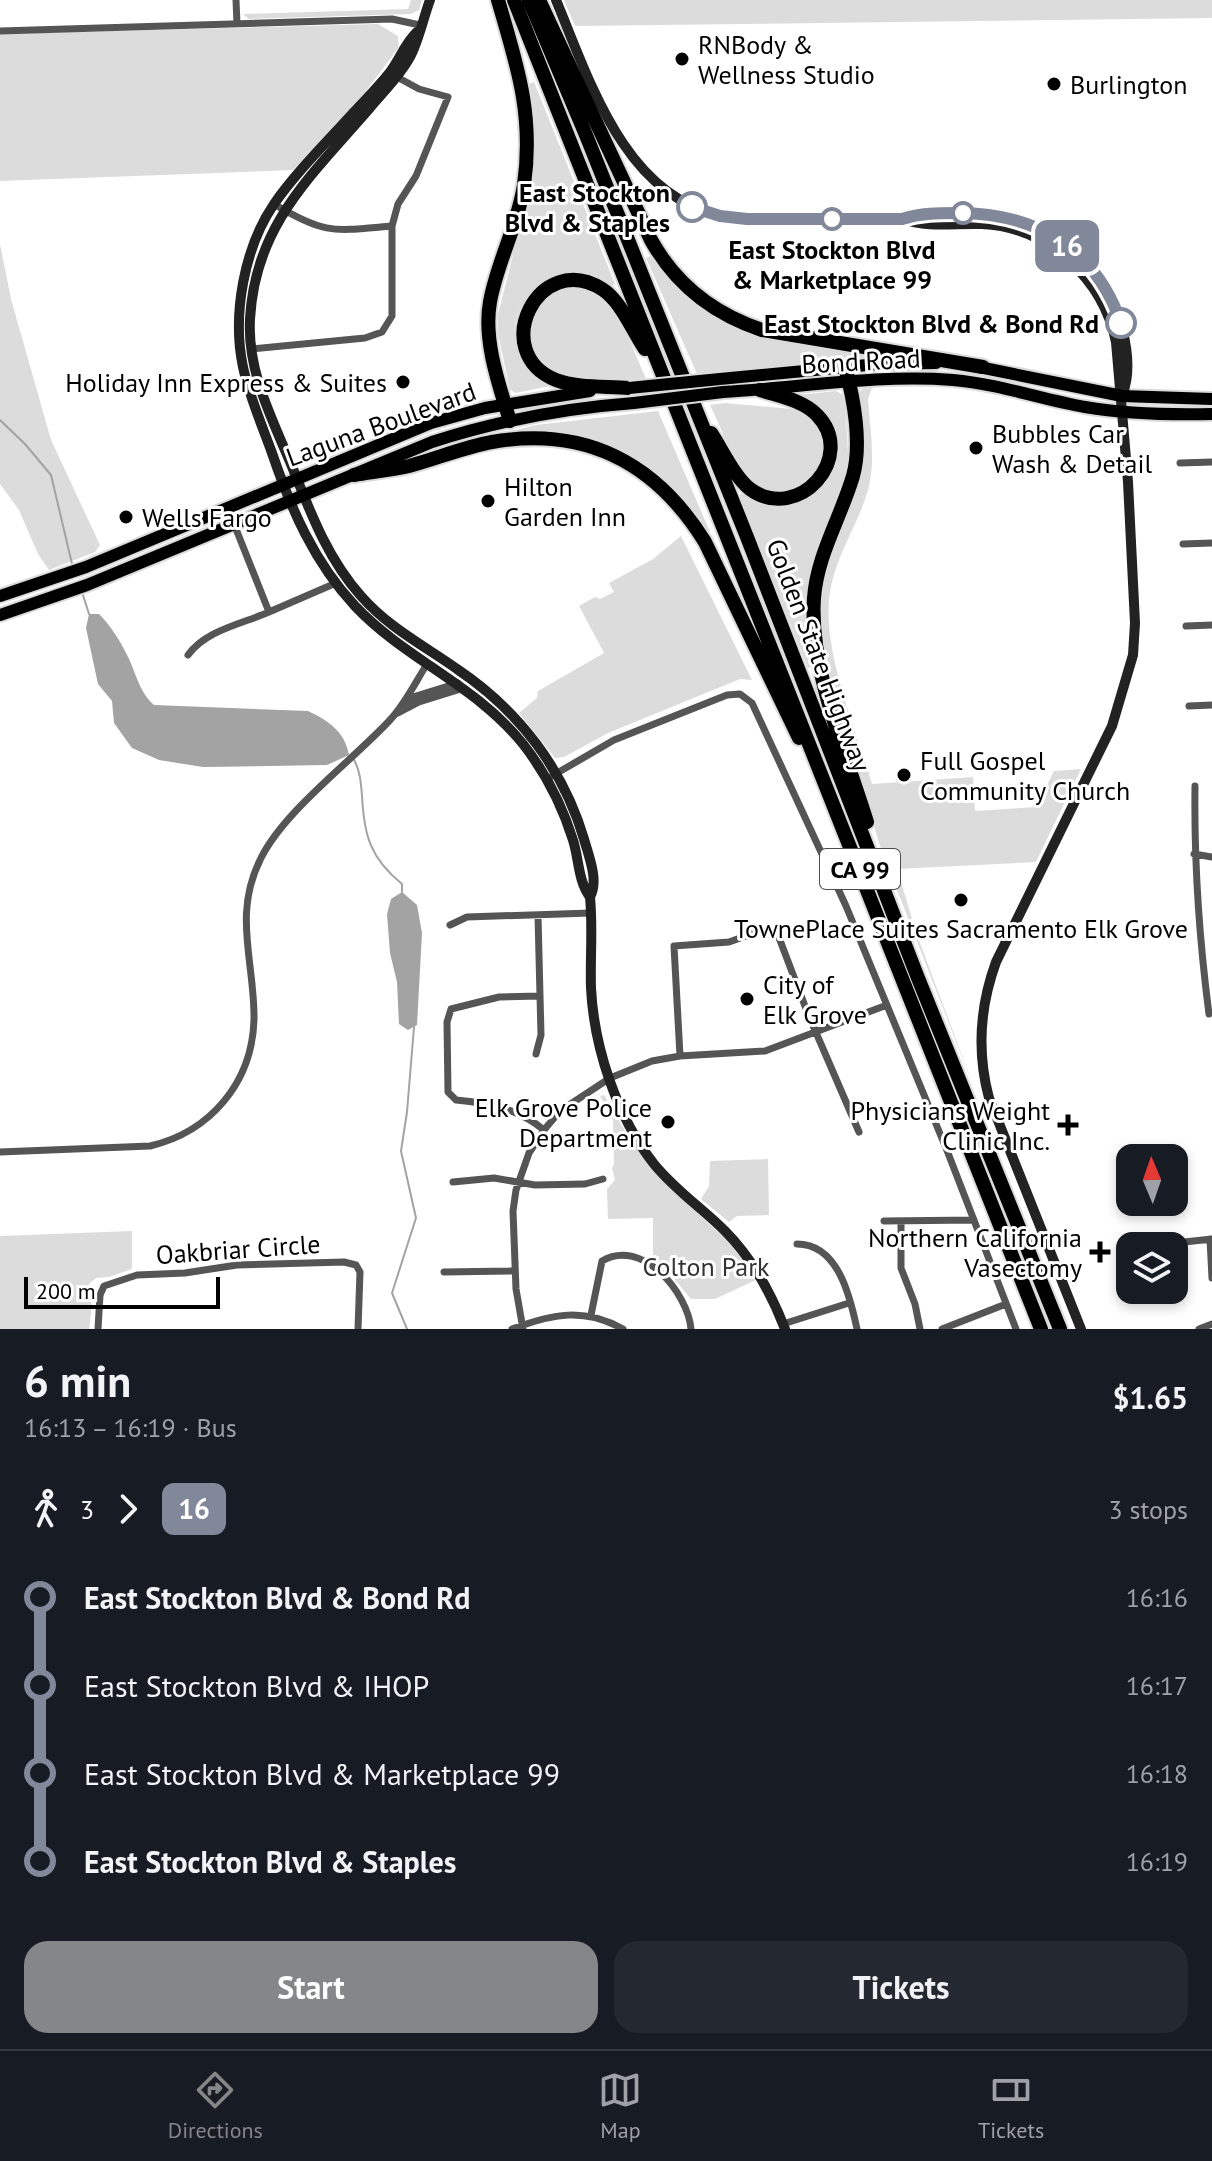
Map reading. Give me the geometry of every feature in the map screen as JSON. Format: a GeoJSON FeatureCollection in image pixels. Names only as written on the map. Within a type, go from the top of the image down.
{"type":"FeatureCollection","features":[{"type":"Feature","properties":{"kind":"highway"},"geometry":{"type":"LineString","coordinates":[[498,0],[522,83],[527,117],[521,201],[489,306],[489,335],[510,421]]}},
{"type":"Feature","properties":{"kind":"highway","name":"Golden State Highway"},"geometry":{"type":"LineString","coordinates":[[514,0],[1041,1329]]}},
{"type":"Feature","properties":{"kind":"highway","name":"Golden State Highway"},"geometry":{"type":"LineString","coordinates":[[529,0],[747,537],[881,885],[1060,1329]]}},
{"type":"Feature","properties":{"kind":"highway"},"geometry":{"type":"LineString","coordinates":[[539,0],[651,240],[666,264],[697,296],[721,312],[762,330],[983,367]]}},
{"type":"Feature","properties":{"kind":"highway"},"geometry":{"type":"LineString","coordinates":[[629,388],[556,380],[541,371],[529,357],[523,341],[526,315],[540,293],[555,284],[572,280],[590,282],[605,290],[617,303],[662,375]]}},
{"type":"Feature","properties":{"kind":"highway"},"geometry":{"type":"LineString","coordinates":[[847,374],[856,453],[854,473],[820,569],[812,625],[820,667],[880,866],[881,885]]}},
{"type":"Feature","properties":{"kind":"highway"},"geometry":{"type":"LineString","coordinates":[[693,407],[749,488],[763,496],[780,499],[796,497],[811,489],[822,477],[829,462],[831,445],[826,429],[817,415],[804,405],[760,390]]}},
{"type":"Feature","properties":{"kind":"highway"},"geometry":{"type":"LineString","coordinates":[[354,475],[408,466],[489,442],[524,438],[559,439],[593,446],[621,458],[646,474],[689,517],[705,542],[852,850]]}},
{"type":"Feature","properties":{"kind":"main road","name":"Bond Road"},"geometry":{"type":"LineString","coordinates":[[510,421],[584,408],[760,390],[932,363],[983,367],[1122,396],[1212,399]]}},
{"type":"Feature","properties":{"kind":"main road","name":"Laguna Boulevard"},"geometry":{"type":"LineString","coordinates":[[0,596],[86,567],[431,423],[505,404],[582,391],[720,379],[847,374]]}},
{"type":"Feature","properties":{"kind":"main road","name":"Bond Road"},"geometry":{"type":"LineString","coordinates":[[847,374],[956,381],[1123,411],[1165,415],[1212,414]]}},
{"type":"Feature","properties":{"kind":"main road","name":"Laguna Boulevard"},"geometry":{"type":"LineString","coordinates":[[0,615],[65,594],[291,503],[432,442],[510,421]]}},
{"type":"Feature","properties":{"kind":"street"},"geometry":{"type":"LineString","coordinates":[[236,0],[237,24]]}},
{"type":"Feature","properties":{"kind":"street"},"geometry":{"type":"LineString","coordinates":[[358,601],[327,548],[258,385],[251,349],[250,320],[258,267],[279,207],[397,77],[416,45],[430,0]]}},
{"type":"Feature","properties":{"kind":"street"},"geometry":{"type":"LineString","coordinates":[[556,0],[621,142],[649,177],[673,197],[702,211],[738,218],[902,219],[920,224],[995,226],[1026,234],[1052,247],[1082,273],[1107,312],[1116,342],[1123,411],[1135,623],[1129,670],[1112,726],[996,962],[987,994],[982,1033],[982,1062],[989,1098],[1081,1329]]}},
{"type":"Feature","properties":{"kind":"street"},"geometry":{"type":"LineString","coordinates":[[0,31],[392,19],[419,28]]}},
{"type":"Feature","properties":{"kind":"street"},"geometry":{"type":"LineString","coordinates":[[419,28],[390,71],[279,207],[251,252],[244,277],[240,335],[242,365],[282,484],[309,544],[336,583],[408,645],[418,645],[454,666],[495,697],[533,737],[557,773],[575,811],[595,888],[590,897],[594,1012],[610,1078],[625,1118],[649,1156],[683,1194],[726,1232],[743,1253],[770,1294],[784,1327],[849,1303]]}},
{"type":"Feature","properties":{"kind":"street"},"geometry":{"type":"LineString","coordinates":[[251,349],[365,338],[382,332],[392,316],[392,226],[398,204],[416,176],[448,97],[419,89],[397,77]]}},
{"type":"Feature","properties":{"kind":"street"},"geometry":{"type":"LineString","coordinates":[[279,207],[323,229],[392,226]]}},
{"type":"Feature","properties":{"kind":"street"},"geometry":{"type":"LineString","coordinates":[[902,219],[920,213],[981,214],[1026,223],[1061,241],[1098,275],[1117,311],[1124,337],[1128,380],[1122,396]]}},
{"type":"Feature","properties":{"kind":"street"},"geometry":{"type":"LineString","coordinates":[[1052,247],[1062,247],[1089,273],[1098,275]]}},
{"type":"Feature","properties":{"kind":"street"},"geometry":{"type":"LineString","coordinates":[[1180,463],[1212,462]]}},
{"type":"Feature","properties":{"kind":"street"},"geometry":{"type":"LineString","coordinates":[[234,524],[269,612]]}},
{"type":"Feature","properties":{"kind":"street"},"geometry":{"type":"LineString","coordinates":[[1183,544],[1212,543]]}},
{"type":"Feature","properties":{"kind":"street"},"geometry":{"type":"LineString","coordinates":[[188,655],[203,638],[336,583]]}},
{"type":"Feature","properties":{"kind":"street"},"geometry":{"type":"LineString","coordinates":[[381,624],[427,664],[461,685],[508,726],[547,780],[566,821],[579,862],[583,888],[590,897]]}},
{"type":"Feature","properties":{"kind":"street"},"geometry":{"type":"LineString","coordinates":[[1186,626],[1212,625]]}},
{"type":"Feature","properties":{"kind":"street"},"geometry":{"type":"LineString","coordinates":[[396,714],[427,664]]}},
{"type":"Feature","properties":{"kind":"street"},"geometry":{"type":"LineString","coordinates":[[401,704],[416,696],[461,685]]}},
{"type":"Feature","properties":{"kind":"street"},"geometry":{"type":"LineString","coordinates":[[0,1152],[158,1144],[190,1131],[212,1115],[226,1100],[244,1070],[253,1035],[254,1010],[245,920],[254,874],[276,834],[396,714],[461,685]]}},
{"type":"Feature","properties":{"kind":"street"},"geometry":{"type":"LineString","coordinates":[[547,780],[614,740],[727,695],[740,694],[748,698],[755,707],[846,906],[1016,1329]]}},
{"type":"Feature","properties":{"kind":"street"},"geometry":{"type":"LineString","coordinates":[[1189,706],[1212,705]]}},
{"type":"Feature","properties":{"kind":"street"},"geometry":{"type":"LineString","coordinates":[[1195,786],[1194,854],[1198,922],[1209,1014]]}},
{"type":"Feature","properties":{"kind":"street"},"geometry":{"type":"LineString","coordinates":[[1194,854],[1212,857]]}},
{"type":"Feature","properties":{"kind":"street"},"geometry":{"type":"LineString","coordinates":[[450,925],[467,917],[591,913]]}},
{"type":"Feature","properties":{"kind":"street"},"geometry":{"type":"LineString","coordinates":[[536,1054],[541,1035],[538,916]]}},
{"type":"Feature","properties":{"kind":"street"},"geometry":{"type":"LineString","coordinates":[[680,1056],[674,946],[729,942],[768,928],[778,935],[859,1132]]}},
{"type":"Feature","properties":{"kind":"street"},"geometry":{"type":"LineString","coordinates":[[539,996],[499,997],[451,1009],[447,1022],[448,1088],[450,1096],[456,1100],[500,1105],[526,1117],[544,1130]]}},
{"type":"Feature","properties":{"kind":"street"},"geometry":{"type":"LineString","coordinates":[[522,1327],[515,1271],[513,1211],[517,1183],[529,1153],[544,1130],[567,1105],[610,1078],[652,1061],[680,1056],[765,1051],[887,1005]]}},
{"type":"Feature","properties":{"kind":"street"},"geometry":{"type":"LineString","coordinates":[[453,1182],[494,1178],[535,1185],[585,1184],[603,1179]]}},
{"type":"Feature","properties":{"kind":"street"},"geometry":{"type":"LineString","coordinates":[[884,1221],[974,1220]]}},
{"type":"Feature","properties":{"kind":"street"},"geometry":{"type":"LineString","coordinates":[[901,1222],[901,1268],[915,1304],[920,1329]]}},
{"type":"Feature","properties":{"kind":"street"},"geometry":{"type":"LineString","coordinates":[[1188,1242],[1211,1239],[1212,1278]]}},
{"type":"Feature","properties":{"kind":"street"},"geometry":{"type":"LineString","coordinates":[[797,1244],[814,1246],[835,1266],[857,1329]]}},
{"type":"Feature","properties":{"kind":"street"},"geometry":{"type":"LineString","coordinates":[[591,1315],[602,1261],[611,1257],[628,1258],[648,1264],[667,1278],[685,1305],[691,1329]]}},
{"type":"Feature","properties":{"kind":"street","name":"Oakbriar Circle"},"geometry":{"type":"LineString","coordinates":[[98,1329],[100,1295],[104,1286],[122,1279],[137,1275],[193,1273],[237,1265],[344,1262],[356,1265],[360,1272],[358,1329]]}},
{"type":"Feature","properties":{"kind":"street"},"geometry":{"type":"LineString","coordinates":[[444,1272],[515,1271]]}},
{"type":"Feature","properties":{"kind":"street"},"geometry":{"type":"LineString","coordinates":[[942,1329],[1006,1304]]}},
{"type":"Feature","properties":{"kind":"street"},"geometry":{"type":"LineString","coordinates":[[512,1329],[560,1315],[579,1314],[591,1315],[623,1329]]}},
{"type":"Feature","properties":{"kind":"street"},"geometry":{"type":"LineString","coordinates":[[1199,1329],[1212,1324]]}},
{"type":"Feature","properties":{"kind":"green space"},"geometry":{"type":"Polygon","coordinates":[[[411,0],[422,0],[419,10],[411,14],[249,19],[243,14],[408,9],[411,0]]]}},
{"type":"Feature","properties":{"kind":"green space"},"geometry":{"type":"Polygon","coordinates":[[[564,0],[1212,0],[1212,18],[575,26],[564,0]]]}},
{"type":"Feature","properties":{"kind":"green space"},"geometry":{"type":"Polygon","coordinates":[[[378,24],[398,36],[399,47],[363,95],[293,170],[0,181],[0,34],[378,24]]]}},
{"type":"Feature","properties":{"kind":"green space"},"geometry":{"type":"Polygon","coordinates":[[[534,82],[615,284],[607,287],[582,277],[566,275],[542,284],[532,292],[518,315],[515,340],[523,357],[552,383],[516,393],[510,390],[498,334],[498,314],[523,216],[527,85],[534,82]]]}},
{"type":"Feature","properties":{"kind":"green space"},"geometry":{"type":"Polygon","coordinates":[[[0,244],[11,299],[51,440],[100,545],[95,552],[49,570],[38,554],[19,510],[0,484],[0,244]]]}},
{"type":"Feature","properties":{"kind":"green space"},"geometry":{"type":"Polygon","coordinates":[[[655,254],[711,312],[888,355],[697,374],[646,258],[655,254]]]}},
{"type":"Feature","properties":{"kind":"green space"},"geometry":{"type":"Polygon","coordinates":[[[579,285],[604,300],[613,311],[646,378],[567,375],[540,361],[534,352],[527,326],[549,292],[579,285]]]}},
{"type":"Feature","properties":{"kind":"green space"},"geometry":{"type":"Polygon","coordinates":[[[872,388],[868,399],[872,468],[868,490],[835,571],[829,600],[829,621],[836,668],[872,784],[973,777],[975,811],[1036,807],[1054,771],[1081,769],[1036,862],[897,869],[917,935],[976,1093],[880,846],[821,646],[821,583],[831,546],[860,473],[857,396],[862,389],[872,388]]]}},
{"type":"Feature","properties":{"kind":"green space"},"geometry":{"type":"Polygon","coordinates":[[[836,391],[845,396],[848,455],[843,483],[820,549],[815,665],[808,668],[739,495],[745,493],[769,502],[794,502],[806,499],[825,483],[832,467],[834,439],[797,398],[798,395],[836,391]]]}},
{"type":"Feature","properties":{"kind":"green space"},"geometry":{"type":"Polygon","coordinates":[[[710,405],[793,407],[801,412],[815,426],[824,443],[823,462],[817,471],[793,492],[770,493],[757,487],[740,467],[710,405]]]}},
{"type":"Feature","properties":{"kind":"green space"},"geometry":{"type":"Polygon","coordinates":[[[658,411],[710,532],[703,534],[689,511],[594,443],[465,442],[536,425],[658,411]]]}},
{"type":"Feature","properties":{"kind":"green space"},"geometry":{"type":"Polygon","coordinates":[[[681,536],[752,680],[740,679],[608,733],[564,757],[555,758],[519,713],[537,698],[538,691],[604,653],[579,606],[595,597],[600,599],[614,592],[609,583],[653,559],[681,536]]]}},
{"type":"Feature","properties":{"kind":"green space","name":"Colton Park"},"geometry":{"type":"Polygon","coordinates":[[[604,1095],[628,1136],[668,1186],[726,1239],[758,1279],[715,1299],[691,1299],[666,1269],[653,1260],[653,1218],[608,1219],[607,1189],[615,1180],[612,1168],[613,1120],[600,1096],[604,1095]]]}},
{"type":"Feature","properties":{"kind":"green space"},"geometry":{"type":"Polygon","coordinates":[[[768,1159],[769,1215],[737,1216],[729,1222],[701,1199],[709,1186],[710,1161],[768,1159]]]}},
{"type":"Feature","properties":{"kind":"green space"},"geometry":{"type":"Polygon","coordinates":[[[132,1231],[132,1269],[96,1278],[89,1284],[87,1293],[92,1305],[89,1329],[0,1329],[0,1236],[132,1231]]]}},
{"type":"Feature","properties":{"kind":"shaded area"},"geometry":{"type":"Polygon","coordinates":[[[89,614],[99,614],[111,627],[144,694],[154,705],[308,711],[335,728],[344,740],[349,755],[327,765],[203,767],[159,760],[132,748],[114,723],[112,701],[98,684],[86,628],[89,614]]]}},
{"type":"Feature","properties":{"kind":"shaded area"},"geometry":{"type":"Polygon","coordinates":[[[402,892],[417,905],[422,933],[417,1025],[408,1030],[399,1024],[397,982],[390,953],[387,914],[391,899],[402,892]]]}},
{"type":"Feature","properties":{"kind":"waterway"},"geometry":{"type":"LineString","coordinates":[[0,420],[51,475],[73,568]]}},
{"type":"Feature","properties":{"kind":"waterway"},"geometry":{"type":"LineString","coordinates":[[82,592],[89,614]]}},
{"type":"Feature","properties":{"kind":"waterway"},"geometry":{"type":"LineString","coordinates":[[354,760],[360,777],[367,834],[376,855],[402,884],[402,892]]}},
{"type":"Feature","properties":{"kind":"waterway"},"geometry":{"type":"LineString","coordinates":[[407,1329],[392,1293],[416,1218],[401,1151],[414,1027]]}},
{"type":"Feature","properties":{"kind":"bus line","name":"16"},"geometry":{"type":"LineString","coordinates":[[692,207],[720,216],[747,219],[902,219],[920,213],[968,213],[1012,219],[1045,231],[1076,253],[1104,284],[1121,323]]}},
{"type":"Feature","properties":{"kind":"place","name":"RNBody & Wellness Studio"},"geometry":{"type":"Point","coordinates":[682,59]}},
{"type":"Feature","properties":{"kind":"place","name":"Burlington"},"geometry":{"type":"Point","coordinates":[1054,84]}},
{"type":"Feature","properties":{"kind":"place","name":"East Stockton Blvd & Staples"},"geometry":{"type":"Point","coordinates":[692,207]}},
{"type":"Feature","properties":{"kind":"place","name":"East Stockton Blvd & Marketplace 99"},"geometry":{"type":"Point","coordinates":[832,219]}},
{"type":"Feature","properties":{"kind":"place","name":"East Stockton Blvd & Bond Rd"},"geometry":{"type":"Point","coordinates":[1121,323]}},
{"type":"Feature","properties":{"kind":"place","name":"Holiday Inn Express & Suites"},"geometry":{"type":"Point","coordinates":[403,382]}},
{"type":"Feature","properties":{"kind":"place","name":"Bubbles Car Wash & Detail"},"geometry":{"type":"Point","coordinates":[976,448]}},
{"type":"Feature","properties":{"kind":"place","name":"Hilton Garden Inn"},"geometry":{"type":"Point","coordinates":[488,501]}},
{"type":"Feature","properties":{"kind":"place","name":"Wells Fargo"},"geometry":{"type":"Point","coordinates":[126,517]}},
{"type":"Feature","properties":{"kind":"place","name":"Full Gospel Community Church"},"geometry":{"type":"Point","coordinates":[904,775]}},
{"type":"Feature","properties":{"kind":"place","name":"TownePlace Suites Sacramento Elk Grove"},"geometry":{"type":"Point","coordinates":[961,900]}},
{"type":"Feature","properties":{"kind":"place","name":"City of Elk Grove"},"geometry":{"type":"Point","coordinates":[747,999]}},
{"type":"Feature","properties":{"kind":"place","name":"Elk Grove Police Department"},"geometry":{"type":"Point","coordinates":[668,1122]}},
{"type":"Feature","properties":{"kind":"place","name":"Physicians Weight Clinic Inc."},"geometry":{"type":"Point","coordinates":[1068,1125]}},
{"type":"Feature","properties":{"kind":"place","name":"Northern California Vasectomy"},"geometry":{"type":"Point","coordinates":[1100,1252]}}]}
